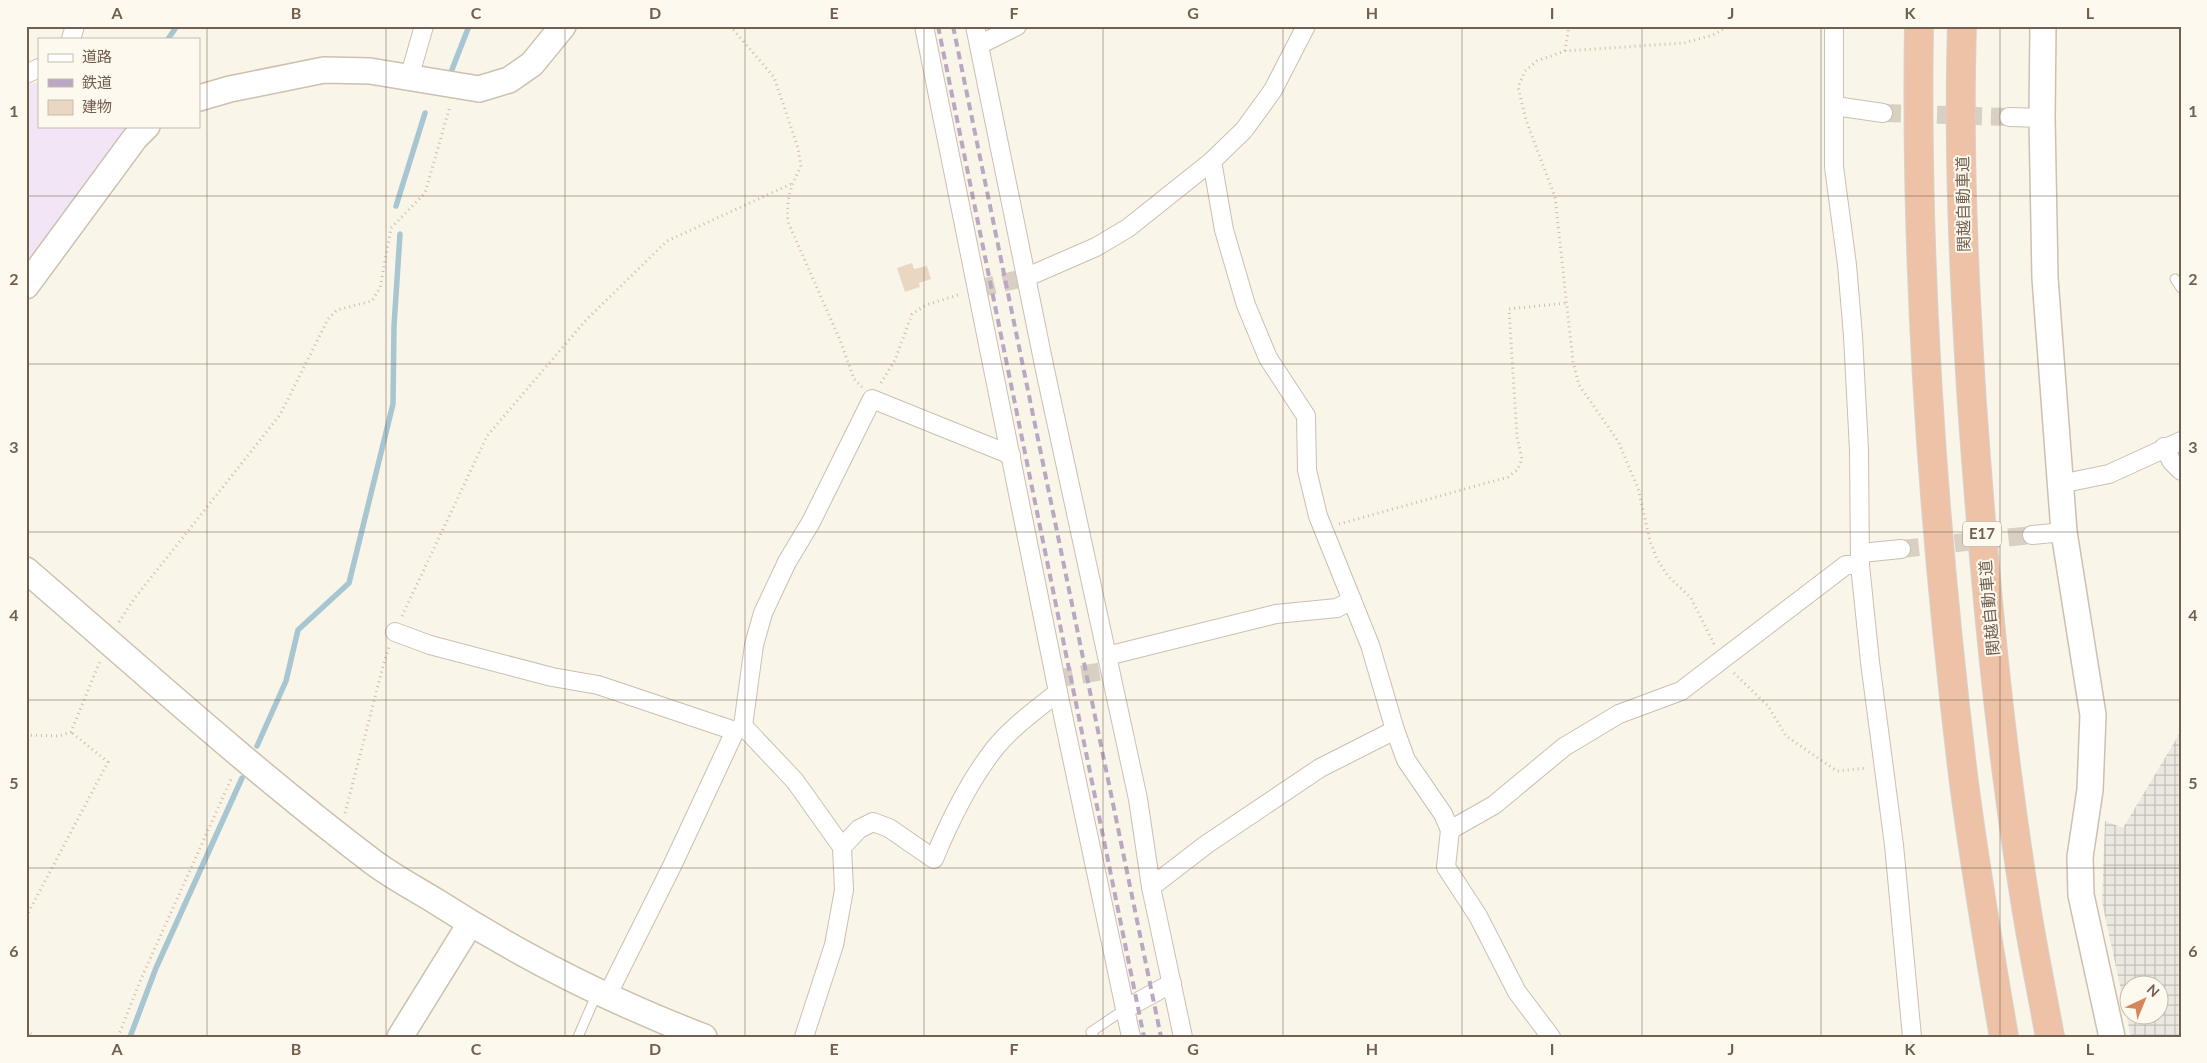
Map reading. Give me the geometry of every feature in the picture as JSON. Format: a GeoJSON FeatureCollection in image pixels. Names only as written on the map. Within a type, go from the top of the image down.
{"type":"FeatureCollection","features":[{"type":"Feature","properties":{"kind":"highway","name":"E17"},"geometry":{"type":"LineString","coordinates":[[1918,26],[1918,174],[1924,328],[1934,482],[1948,640],[1964,777],[2004,1037]]}},
{"type":"Feature","properties":{"kind":"highway","name":"関越自動車道"},"geometry":{"type":"LineString","coordinates":[[1962,26],[1963,207],[1967,325],[1978,491],[1991,636],[2008,775],[2026,905],[2050,1037]]}},
{"type":"Feature","properties":{"kind":"street"},"geometry":{"type":"LineString","coordinates":[[71,38],[75,26]]}},
{"type":"Feature","properties":{"kind":"street"},"geometry":{"type":"LineString","coordinates":[[409,78],[424,26]]}},
{"type":"Feature","properties":{"kind":"street"},"geometry":{"type":"LineString","coordinates":[[200,98],[230,89],[324,70],[370,71],[479,89],[509,80],[532,64],[563,26]]}},
{"type":"Feature","properties":{"kind":"street"},"geometry":{"type":"LineString","coordinates":[[924,26],[1058,692],[1131,1037]]}},
{"type":"Feature","properties":{"kind":"street"},"geometry":{"type":"LineString","coordinates":[[975,26],[1138,799],[1152,887],[1183,1037]]}},
{"type":"Feature","properties":{"kind":"street"},"geometry":{"type":"LineString","coordinates":[[979,46],[1017,26]]}},
{"type":"Feature","properties":{"kind":"street"},"geometry":{"type":"LineString","coordinates":[[1027,277],[1096,248],[1128,228],[1212,161],[1244,130],[1273,90],[1306,26]]}},
{"type":"Feature","properties":{"kind":"street"},"geometry":{"type":"LineString","coordinates":[[1834,26],[1834,166],[1847,265],[1853,336],[1859,450],[1861,559],[1894,845],[1912,1037]]}},
{"type":"Feature","properties":{"kind":"street"},"geometry":{"type":"LineString","coordinates":[[2043,26],[2042,118],[2045,278],[2064,532],[2093,714],[2090,790],[2080,857],[2081,895],[2112,1037]]}},
{"type":"Feature","properties":{"kind":"street"},"geometry":{"type":"LineString","coordinates":[[26,74],[38,68]]}},
{"type":"Feature","properties":{"kind":"street"},"geometry":{"type":"LineString","coordinates":[[1835,106],[1883,113]]}},
{"type":"Feature","properties":{"kind":"street"},"geometry":{"type":"LineString","coordinates":[[2009,117],[2042,118]]}},
{"type":"Feature","properties":{"kind":"street"},"geometry":{"type":"LineString","coordinates":[[26,286],[134,138],[144,128]]}},
{"type":"Feature","properties":{"kind":"street"},"geometry":{"type":"LineString","coordinates":[[1212,161],[1224,230],[1246,305],[1268,358],[1306,416],[1307,470],[1322,529],[1370,645],[1395,730],[1406,760],[1443,814],[1450,830],[1446,867],[1478,916],[1517,992],[1551,1037]]}},
{"type":"Feature","properties":{"kind":"street"},"geometry":{"type":"LineString","coordinates":[[602,994],[673,864],[739,728],[754,645],[763,614],[787,562],[812,522],[872,399],[1011,454]]}},
{"type":"Feature","properties":{"kind":"street"},"geometry":{"type":"LineString","coordinates":[[2060,484],[2109,474],[2164,447],[2181,441]]}},
{"type":"Feature","properties":{"kind":"street"},"geometry":{"type":"LineString","coordinates":[[2164,447],[2172,462],[2181,471]]}},
{"type":"Feature","properties":{"kind":"street"},"geometry":{"type":"LineString","coordinates":[[2032,536],[2064,532]]}},
{"type":"Feature","properties":{"kind":"street"},"geometry":{"type":"LineString","coordinates":[[1450,830],[1494,805],[1564,747],[1619,714],[1681,691],[1846,565],[1861,559],[1901,549]]}},
{"type":"Feature","properties":{"kind":"street"},"geometry":{"type":"LineString","coordinates":[[26,570],[242,756],[375,864],[470,924],[547,968],[602,994],[704,1037]]}},
{"type":"Feature","properties":{"kind":"street"},"geometry":{"type":"LineString","coordinates":[[1107,656],[1276,614],[1337,608],[1352,600]]}},
{"type":"Feature","properties":{"kind":"street"},"geometry":{"type":"LineString","coordinates":[[395,632],[430,645],[543,675],[598,685],[739,728],[795,780],[842,847],[844,890],[834,945],[804,1037]]}},
{"type":"Feature","properties":{"kind":"street"},"geometry":{"type":"LineString","coordinates":[[842,847],[859,828],[873,822],[889,828],[934,858],[954,811],[995,748],[1020,723],[1058,692]]}},
{"type":"Feature","properties":{"kind":"street"},"geometry":{"type":"LineString","coordinates":[[1152,887],[1207,844],[1320,768],[1395,730]]}},
{"type":"Feature","properties":{"kind":"street"},"geometry":{"type":"LineString","coordinates":[[400,1037],[470,924]]}},
{"type":"Feature","properties":{"kind":"street"},"geometry":{"type":"LineString","coordinates":[[1125,1009],[1172,983]]}},
{"type":"Feature","properties":{"kind":"lane"},"geometry":{"type":"LineString","coordinates":[[2174,279],[2181,288]]}},
{"type":"Feature","properties":{"kind":"lane"},"geometry":{"type":"LineString","coordinates":[[578,1037],[602,994]]}},
{"type":"Feature","properties":{"kind":"lane"},"geometry":{"type":"LineString","coordinates":[[1094,1037],[1091,1032],[1125,1009]]}},
{"type":"Feature","properties":{"kind":"path"},"geometry":{"type":"LineString","coordinates":[[730,26],[774,76],[798,148],[801,167],[791,184],[786,204],[788,222],[840,340],[854,379],[872,399],[895,360],[912,314],[926,304],[977,289]]}},
{"type":"Feature","properties":{"kind":"path"},"geometry":{"type":"LineString","coordinates":[[1565,51],[1569,26]]}},
{"type":"Feature","properties":{"kind":"path"},"geometry":{"type":"LineString","coordinates":[[1728,26],[1713,35],[1684,43],[1565,51],[1537,60],[1525,71],[1518,87],[1526,120],[1554,197],[1573,362],[1579,385],[1618,441],[1638,488],[1650,541],[1657,559],[1668,576],[1691,598],[1722,661],[1768,706],[1786,736],[1837,771],[1884,766]]}},
{"type":"Feature","properties":{"kind":"path"},"geometry":{"type":"LineString","coordinates":[[71,732],[108,640],[134,599],[280,415],[328,319],[337,310],[372,301],[380,288],[391,228],[425,194],[456,85]]}},
{"type":"Feature","properties":{"kind":"path"},"geometry":{"type":"LineString","coordinates":[[335,831],[347,811],[382,666],[395,632],[487,436],[586,320],[668,241],[791,184]]}},
{"type":"Feature","properties":{"kind":"path"},"geometry":{"type":"LineString","coordinates":[[1322,529],[1508,477],[1518,469],[1522,459],[1517,437],[1509,309],[1566,303]]}},
{"type":"Feature","properties":{"kind":"path"},"geometry":{"type":"LineString","coordinates":[[26,735],[58,736],[71,732]]}},
{"type":"Feature","properties":{"kind":"path"},"geometry":{"type":"LineString","coordinates":[[26,917],[108,762],[71,732]]}},
{"type":"Feature","properties":{"kind":"path"},"geometry":{"type":"LineString","coordinates":[[118,1037],[141,979],[242,756]]}},
{"type":"Feature","properties":{"kind":"path"},"geometry":{"type":"LineString","coordinates":[[26,1031],[36,1037]]}},
{"type":"Feature","properties":{"kind":"shaded area"},"geometry":{"type":"Polygon","coordinates":[[[38,82],[38,128],[134,128],[26,274],[26,85],[38,82]]]}},
{"type":"Feature","properties":{"kind":"shaded area"},"geometry":{"type":"Polygon","coordinates":[[[2181,731],[2181,1037],[2131,1037],[2129,1026],[2170,1026],[2170,976],[2120,976],[2120,986],[2102,902],[2105,821],[2123,828],[2181,731]]]}},
{"type":"Feature","properties":{"kind":"building"},"geometry":{"type":"Polygon","coordinates":[[[912,263],[914,269],[927,266],[931,279],[919,283],[920,287],[905,292],[897,268],[912,263]]]}},
{"type":"Feature","properties":{"kind":"waterway"},"geometry":{"type":"LineString","coordinates":[[169,38],[177,26]]}},
{"type":"Feature","properties":{"kind":"waterway"},"geometry":{"type":"LineString","coordinates":[[451,72],[469,26]]}},
{"type":"Feature","properties":{"kind":"waterway"},"geometry":{"type":"LineString","coordinates":[[396,206],[425,113]]}},
{"type":"Feature","properties":{"kind":"waterway"},"geometry":{"type":"LineString","coordinates":[[257,746],[286,681],[298,630],[349,583],[393,404],[394,326],[400,234]]}},
{"type":"Feature","properties":{"kind":"waterway"},"geometry":{"type":"LineString","coordinates":[[130,1037],[156,968],[242,778]]}},
{"type":"Feature","properties":{"kind":"tunnel"},"geometry":{"type":"LineString","coordinates":[[1883,113],[2009,117]]}},
{"type":"Feature","properties":{"kind":"tunnel"},"geometry":{"type":"LineString","coordinates":[[977,289],[1027,277]]}},
{"type":"Feature","properties":{"kind":"tunnel"},"geometry":{"type":"LineString","coordinates":[[1901,549],[2032,535]]}},
{"type":"Feature","properties":{"kind":"tunnel"},"geometry":{"type":"LineString","coordinates":[[1055,679],[1110,670]]}},
{"type":"Feature","properties":{"kind":"railway"},"geometry":{"type":"LineString","coordinates":[[938,26],[1144,1037]]}},
{"type":"Feature","properties":{"kind":"railway"},"geometry":{"type":"LineString","coordinates":[[953,26],[1161,1037]]}}]}
